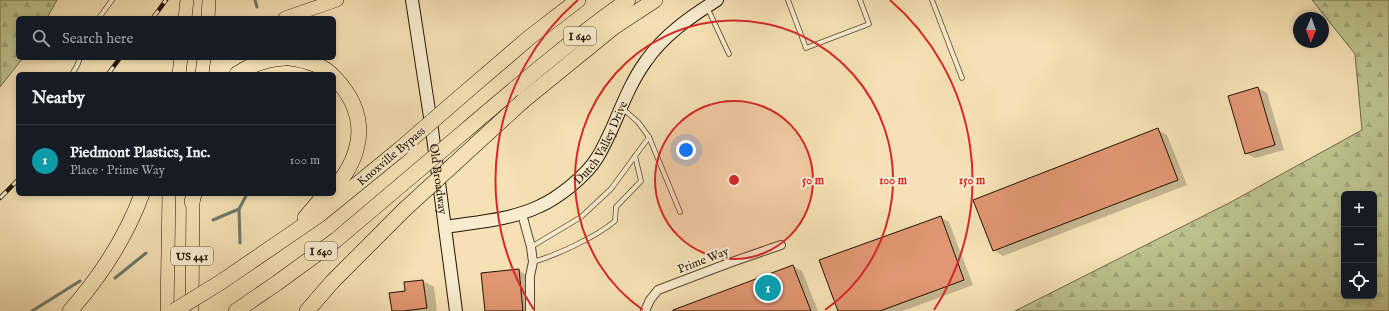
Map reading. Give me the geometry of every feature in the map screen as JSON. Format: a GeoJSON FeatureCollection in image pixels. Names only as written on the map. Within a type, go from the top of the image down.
{"type":"FeatureCollection","features":[{"type":"Feature","properties":{"kind":"highway","name":"Knoxville Bypass"},"geometry":{"type":"LineString","coordinates":[[174,311],[221,282],[319,215],[399,150],[530,37],[578,0]]}},
{"type":"Feature","properties":{"kind":"highway","name":"I 640"},"geometry":{"type":"LineString","coordinates":[[236,311],[336,240],[532,73],[628,0]]}},
{"type":"Feature","properties":{"kind":"highway"},"geometry":{"type":"LineString","coordinates":[[307,311],[334,281],[404,210],[523,101],[614,27],[654,0]]}},
{"type":"Feature","properties":{"kind":"highway"},"geometry":{"type":"LineString","coordinates":[[240,72],[248,66],[261,61],[269,60]]}},
{"type":"Feature","properties":{"kind":"highway"},"geometry":{"type":"LineString","coordinates":[[303,60],[314,64],[328,72]]}},
{"type":"Feature","properties":{"kind":"highway"},"geometry":{"type":"LineString","coordinates":[[336,79],[349,96],[359,122],[358,143],[355,155],[351,166],[336,185]]}},
{"type":"Feature","properties":{"kind":"highway"},"geometry":{"type":"LineString","coordinates":[[70,311],[84,296],[121,239],[141,196]]}},
{"type":"Feature","properties":{"kind":"highway"},"geometry":{"type":"LineString","coordinates":[[291,234],[326,196]]}},
{"type":"Feature","properties":{"kind":"main road"},"geometry":{"type":"LineString","coordinates":[[185,16],[187,0]]}},
{"type":"Feature","properties":{"kind":"main road"},"geometry":{"type":"LineString","coordinates":[[291,16],[337,0]]}},
{"type":"Feature","properties":{"kind":"main road"},"geometry":{"type":"LineString","coordinates":[[202,72],[204,60]]}},
{"type":"Feature","properties":{"kind":"main road","name":"US 441"},"geometry":{"type":"LineString","coordinates":[[167,311],[169,196]]}},
{"type":"Feature","properties":{"kind":"main road","name":"US 441"},"geometry":{"type":"LineString","coordinates":[[192,311],[193,197]]}},
{"type":"Feature","properties":{"kind":"street","name":"Old Broadway"},"geometry":{"type":"LineString","coordinates":[[412,0],[432,130],[456,311]]}},
{"type":"Feature","properties":{"kind":"street","name":"Dutch Valley Drive"},"geometry":{"type":"LineString","coordinates":[[445,227],[522,214],[554,198],[576,182],[596,159],[609,135],[630,87],[646,60],[662,41],[683,23],[712,3]]}},
{"type":"Feature","properties":{"kind":"street"},"geometry":{"type":"LineString","coordinates":[[522,214],[531,247],[533,262],[530,276],[530,311]]}},
{"type":"Feature","properties":{"kind":"street","name":"Prime Way"},"geometry":{"type":"LineString","coordinates":[[645,311],[650,300],[658,290],[781,245]]}},
{"type":"Feature","properties":{"kind":"lane"},"geometry":{"type":"LineString","coordinates":[[100,16],[112,0]]}},
{"type":"Feature","properties":{"kind":"lane"},"geometry":{"type":"LineString","coordinates":[[788,0],[806,48],[869,24],[860,0]]}},
{"type":"Feature","properties":{"kind":"lane"},"geometry":{"type":"LineString","coordinates":[[932,0],[962,78]]}},
{"type":"Feature","properties":{"kind":"lane"},"geometry":{"type":"LineString","coordinates":[[712,3],[729,54]]}},
{"type":"Feature","properties":{"kind":"lane"},"geometry":{"type":"LineString","coordinates":[[73,72],[79,60]]}},
{"type":"Feature","properties":{"kind":"lane"},"geometry":{"type":"LineString","coordinates":[[621,107],[638,122],[649,137],[680,212]]}},
{"type":"Feature","properties":{"kind":"lane"},"geometry":{"type":"LineString","coordinates":[[531,247],[581,217],[611,189],[649,137]]}},
{"type":"Feature","properties":{"kind":"lane"},"geometry":{"type":"LineString","coordinates":[[533,262],[550,257],[606,229],[615,221],[616,207],[641,181],[635,156]]}},
{"type":"Feature","properties":{"kind":"green space"},"geometry":{"type":"Polygon","coordinates":[[[0,0],[57,0],[48,16],[16,16],[16,60],[21,60],[0,87],[0,0]]]}},
{"type":"Feature","properties":{"kind":"green space"},"geometry":{"type":"Polygon","coordinates":[[[1312,0],[1389,0],[1389,311],[1015,311],[1231,202],[1362,130],[1355,54],[1329,21],[1329,12],[1322,12],[1312,0]]]}},
{"type":"Feature","properties":{"kind":"building"},"geometry":{"type":"Polygon","coordinates":[[[1258,87],[1275,145],[1245,154],[1228,96],[1258,87]]]}},
{"type":"Feature","properties":{"kind":"building"},"geometry":{"type":"Polygon","coordinates":[[[1158,128],[1178,180],[993,251],[973,200],[1158,128]]]}},
{"type":"Feature","properties":{"kind":"building"},"geometry":{"type":"Polygon","coordinates":[[[941,216],[964,280],[880,311],[838,311],[819,260],[941,216]]]}},
{"type":"Feature","properties":{"kind":"building"},"geometry":{"type":"Polygon","coordinates":[[[793,265],[811,311],[673,311],[673,310],[793,265]]]}},
{"type":"Feature","properties":{"kind":"building"},"geometry":{"type":"Polygon","coordinates":[[[519,269],[523,311],[485,311],[481,273],[519,269]]]}},
{"type":"Feature","properties":{"kind":"building"},"geometry":{"type":"Polygon","coordinates":[[[423,280],[427,308],[392,311],[389,293],[405,291],[404,282],[423,280]]]}},
{"type":"Feature","properties":{"kind":"waterway"},"geometry":{"type":"LineString","coordinates":[[255,0],[257,7]]}},
{"type":"Feature","properties":{"kind":"waterway"},"geometry":{"type":"LineString","coordinates":[[240,243],[239,209],[246,196]]}},
{"type":"Feature","properties":{"kind":"waterway"},"geometry":{"type":"LineString","coordinates":[[213,220],[239,209]]}},
{"type":"Feature","properties":{"kind":"waterway"},"geometry":{"type":"LineString","coordinates":[[115,278],[146,253]]}},
{"type":"Feature","properties":{"kind":"waterway"},"geometry":{"type":"LineString","coordinates":[[32,311],[80,281]]}},
{"type":"Feature","properties":{"kind":"railway"},"geometry":{"type":"LineString","coordinates":[[154,16],[166,0]]}},
{"type":"Feature","properties":{"kind":"railway"},"geometry":{"type":"LineString","coordinates":[[110,72],[118,60]]}},
{"type":"Feature","properties":{"kind":"railway"},"geometry":{"type":"LineString","coordinates":[[0,198],[16,182]]}},
{"type":"Feature","properties":{"kind":"place","name":"Piedmont Plastics, Inc."},"geometry":{"type":"Point","coordinates":[768,288]}}]}
